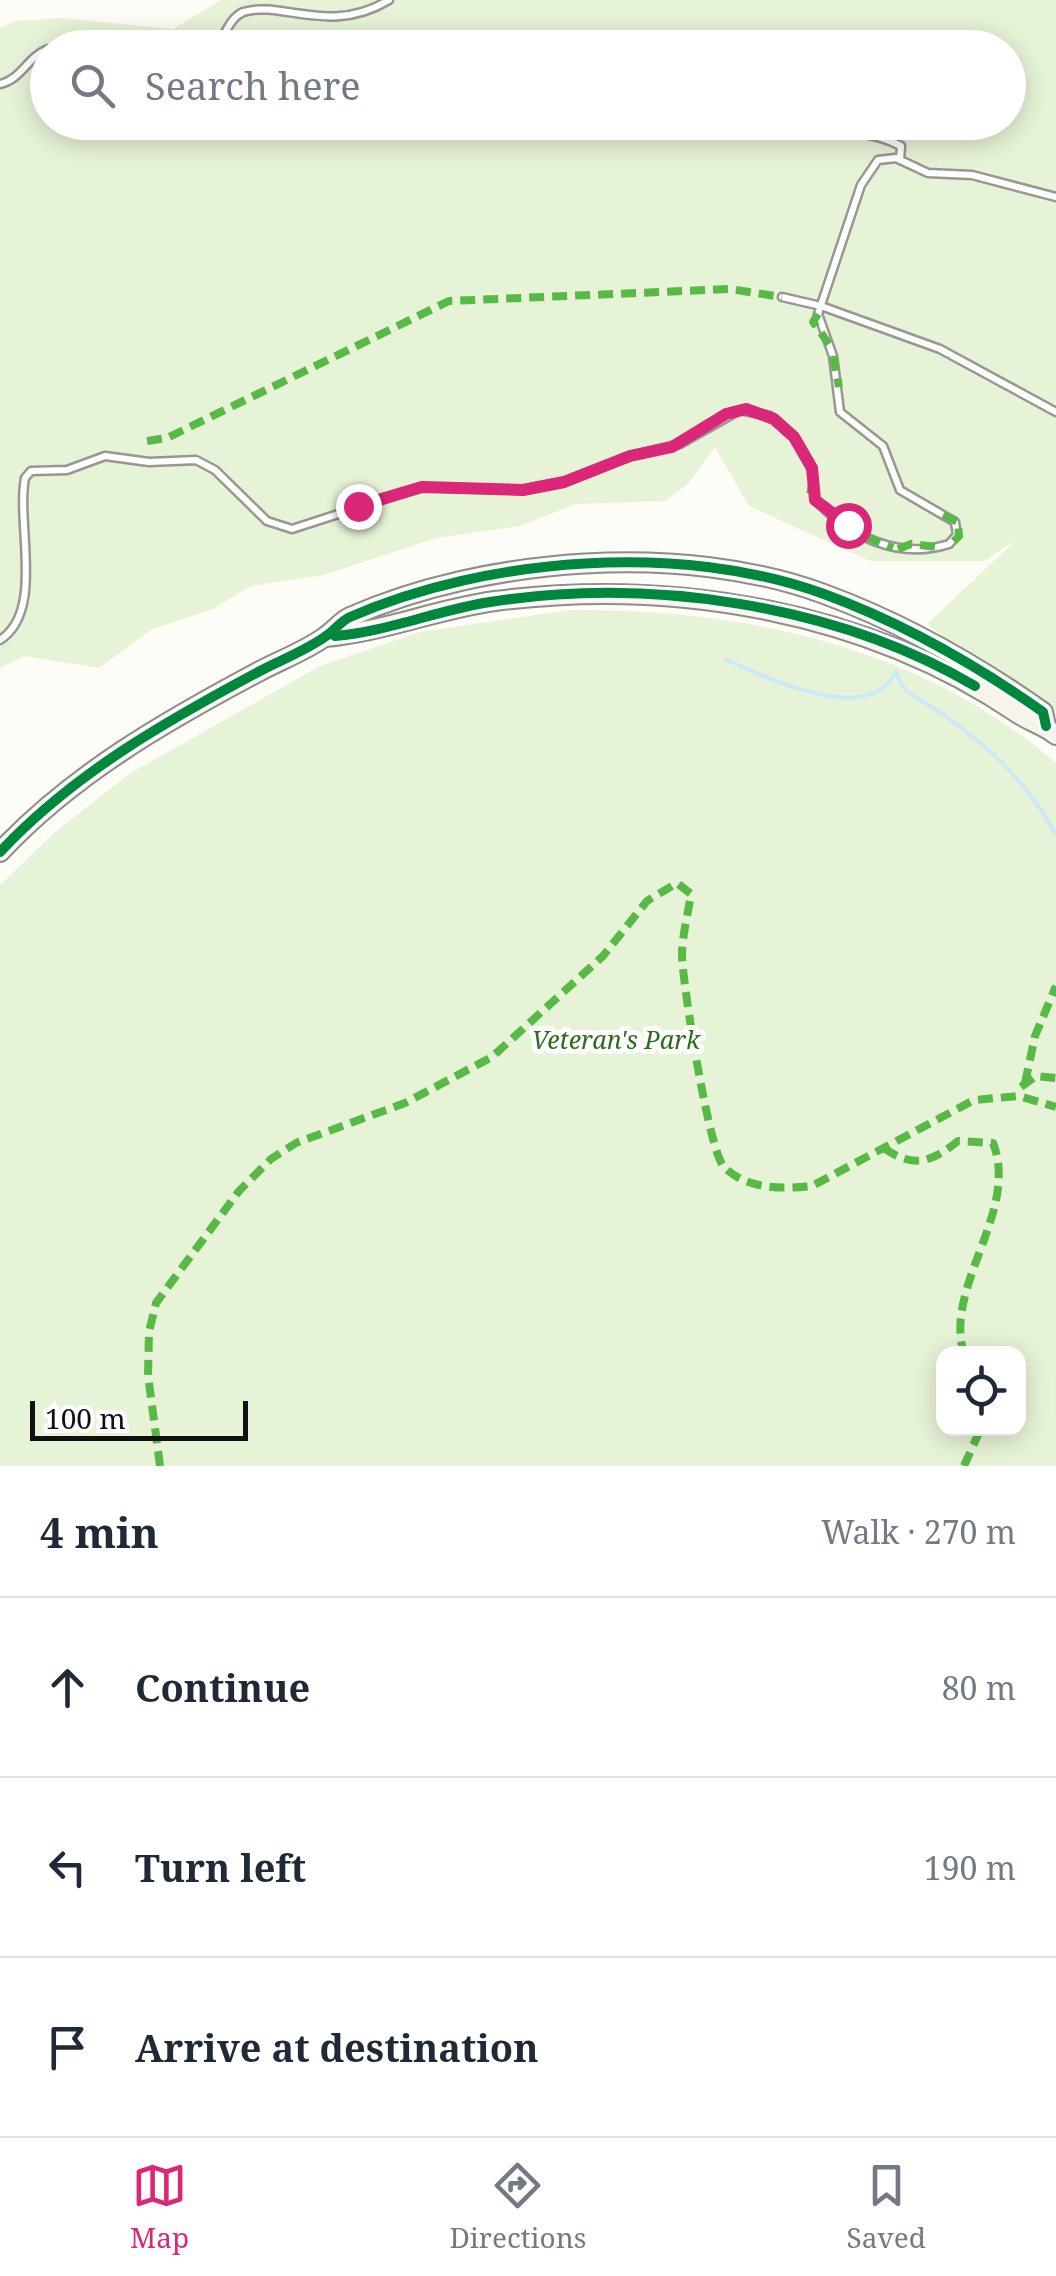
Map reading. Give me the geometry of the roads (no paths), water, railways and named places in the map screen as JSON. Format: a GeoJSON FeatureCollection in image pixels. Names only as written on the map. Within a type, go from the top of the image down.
{"type":"FeatureCollection","features":[{"type":"Feature","properties":{"kind":"main road"},"geometry":{"type":"LineString","coordinates":[[0,852],[62,793],[126,748],[194,706],[324,638],[346,619],[424,592],[537,566],[650,566],[728,572],[821,593],[879,617],[998,680],[1044,712],[1051,730]]}},
{"type":"Feature","properties":{"kind":"main road"},"geometry":{"type":"LineString","coordinates":[[324,638],[493,602],[551,596],[687,598],[774,612],[844,629],[951,672],[1031,722],[1051,730]]}},
{"type":"Feature","properties":{"kind":"lane"},"geometry":{"type":"LineString","coordinates":[[226,30],[234,18],[249,10],[338,16],[364,12],[389,0]]}},
{"type":"Feature","properties":{"kind":"lane"},"geometry":{"type":"LineString","coordinates":[[0,84],[11,81],[30,61]]}},
{"type":"Feature","properties":{"kind":"lane"},"geometry":{"type":"LineString","coordinates":[[886,140],[901,146],[900,160]]}},
{"type":"Feature","properties":{"kind":"lane"},"geometry":{"type":"LineString","coordinates":[[0,640],[15,629],[24,608],[25,478],[31,471],[67,470],[105,456],[149,462],[196,460],[215,470],[266,521],[292,529],[422,487],[523,490],[564,482],[630,456],[672,447],[726,414],[746,409],[764,414],[785,427],[811,465],[815,500],[874,542],[898,548],[949,544],[957,535],[955,522],[900,490],[891,476],[883,446],[840,412],[833,356],[818,322],[821,306],[861,185],[878,160],[900,160],[928,173],[972,175],[1056,197]]}},
{"type":"Feature","properties":{"kind":"lane"},"geometry":{"type":"LineString","coordinates":[[782,297],[821,306],[940,349],[1056,412]]}},
{"type":"Feature","properties":{"kind":"waterway"},"geometry":{"type":"LineString","coordinates":[[725,659],[788,685],[838,697],[861,697],[880,690],[894,675]]}},
{"type":"Feature","properties":{"kind":"waterway"},"geometry":{"type":"LineString","coordinates":[[896,671],[907,690],[958,725],[1005,766],[1056,834]]}},
{"type":"Feature","properties":{"kind":"park label","name":"Veteran's Park"},"geometry":{"type":"Point","coordinates":[616,1039]}}]}
